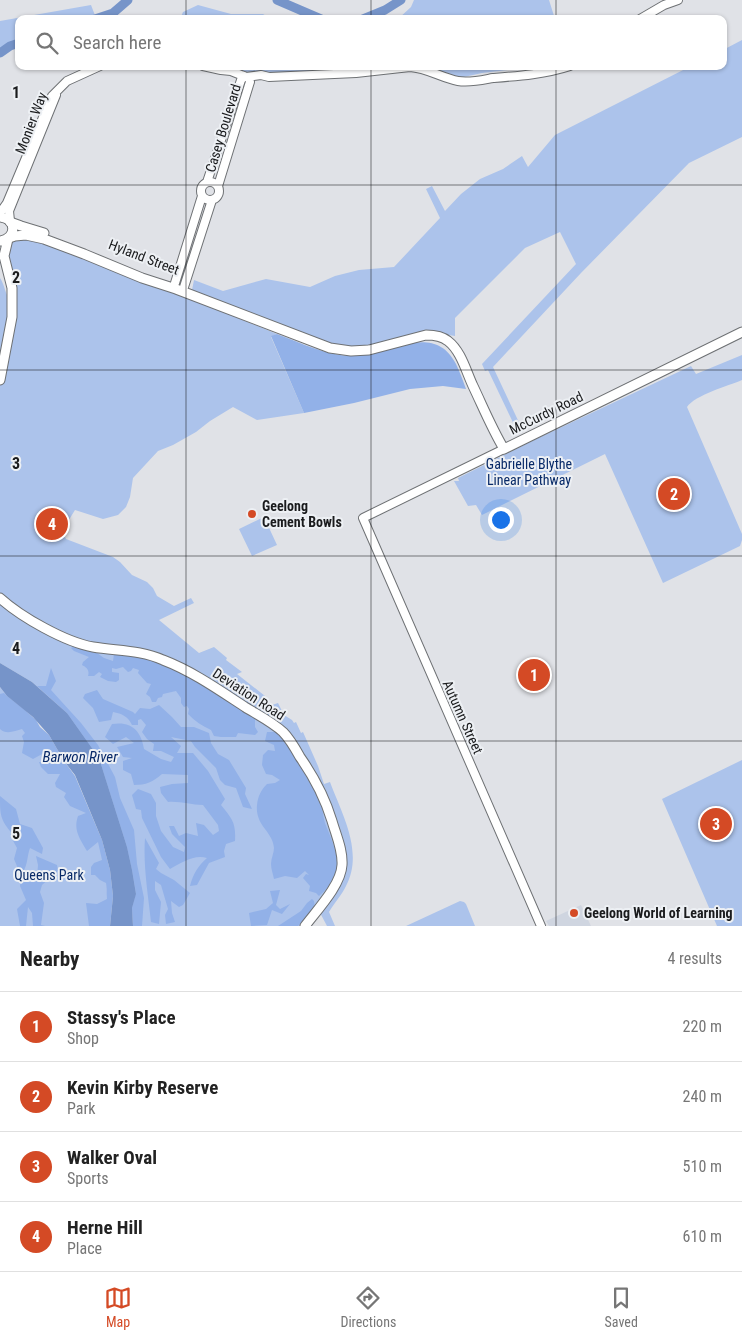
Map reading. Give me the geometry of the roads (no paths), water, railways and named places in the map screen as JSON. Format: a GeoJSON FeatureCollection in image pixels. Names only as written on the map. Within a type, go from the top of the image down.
{"type":"FeatureCollection","features":[{"type":"Feature","properties":{"kind":"main road","name":"Hyland Street"},"geometry":{"type":"LineString","coordinates":[[0,215],[20,226],[52,236],[179,287],[234,312],[330,348],[352,351],[378,348],[426,335],[434,335],[448,340],[462,361],[491,426],[504,449]]}},
{"type":"Feature","properties":{"kind":"main road"},"geometry":{"type":"LineString","coordinates":[[0,380],[12,317],[12,288],[4,256],[6,239],[12,234],[13,230],[10,221]]}},
{"type":"Feature","properties":{"kind":"main road","name":"Hyland Street"},"geometry":{"type":"LineString","coordinates":[[6,239],[21,235],[37,236],[142,278],[179,287],[244,311],[266,324]]}},
{"type":"Feature","properties":{"kind":"main road"},"geometry":{"type":"LineString","coordinates":[[0,262],[12,302]]}},
{"type":"Feature","properties":{"kind":"main road","name":"McCurdy Road"},"geometry":{"type":"LineString","coordinates":[[504,449],[742,332]]}},
{"type":"Feature","properties":{"kind":"main road","name":"Deviation Road"},"geometry":{"type":"LineString","coordinates":[[0,598],[19,614],[73,641],[92,647],[138,652],[163,659],[226,694],[283,733],[315,780],[330,812],[342,855],[342,866],[338,878],[305,926]]}},
{"type":"Feature","properties":{"kind":"street"},"geometry":{"type":"LineString","coordinates":[[647,15],[664,5],[678,0]]}},
{"type":"Feature","properties":{"kind":"street","name":"Monier Way"},"geometry":{"type":"LineString","coordinates":[[10,221],[9,211],[39,131],[54,102],[57,90],[71,79],[91,70]]}},
{"type":"Feature","properties":{"kind":"street"},"geometry":{"type":"LineString","coordinates":[[221,70],[246,79],[261,75],[356,73],[383,70]]}},
{"type":"Feature","properties":{"kind":"street"},"geometry":{"type":"LineString","coordinates":[[426,70],[451,79],[466,81],[560,70]]}},
{"type":"Feature","properties":{"kind":"street","name":"Casey Boulevard"},"geometry":{"type":"LineString","coordinates":[[207,182],[246,79]]}},
{"type":"Feature","properties":{"kind":"street","name":"Casey Boulevard"},"geometry":{"type":"LineString","coordinates":[[218,186],[246,79]]}},
{"type":"Feature","properties":{"kind":"street","name":"Monier Way"},"geometry":{"type":"LineString","coordinates":[[0,215],[34,145]]}},
{"type":"Feature","properties":{"kind":"street"},"geometry":{"type":"LineString","coordinates":[[207,182],[213,182],[218,186],[218,195],[212,200],[179,287],[202,196],[201,189],[207,182]]}},
{"type":"Feature","properties":{"kind":"street"},"geometry":{"type":"LineString","coordinates":[[202,196],[212,200]]}},
{"type":"Feature","properties":{"kind":"street","name":"McCurdy Road"},"geometry":{"type":"LineString","coordinates":[[363,518],[504,449]]}},
{"type":"Feature","properties":{"kind":"street","name":"Autumn Street"},"geometry":{"type":"LineString","coordinates":[[363,518],[541,926]]}},
{"type":"Feature","properties":{"kind":"water","name":"Barwon River"},"geometry":{"type":"Polygon","coordinates":[[[0,663],[32,682],[67,713],[99,758],[127,847],[132,870],[136,894],[132,908],[133,926],[110,926],[113,896],[110,870],[102,840],[75,775],[64,761],[49,735],[33,717],[7,696],[0,687],[0,663]]]}},
{"type":"Feature","properties":{"kind":"waterway"},"geometry":{"type":"LineString","coordinates":[[107,15],[113,13],[128,0]]}},
{"type":"Feature","properties":{"kind":"waterway"},"geometry":{"type":"LineString","coordinates":[[277,0],[312,15]]}},
{"type":"Feature","properties":{"kind":"waterway"},"geometry":{"type":"LineString","coordinates":[[373,15],[401,0]]}},
{"type":"Feature","properties":{"kind":"waterway"},"geometry":{"type":"LineString","coordinates":[[0,53],[15,44]]}},
{"type":"Feature","properties":{"kind":"place","name":"Kevin Kirby Reserve"},"geometry":{"type":"Point","coordinates":[674,494]}},
{"type":"Feature","properties":{"kind":"place","name":"Geelong Cement Bowls"},"geometry":{"type":"Point","coordinates":[252,514]}},
{"type":"Feature","properties":{"kind":"place","name":"Herne Hill"},"geometry":{"type":"Point","coordinates":[52,524]}},
{"type":"Feature","properties":{"kind":"place","name":"Stassy's Place"},"geometry":{"type":"Point","coordinates":[534,675]}},
{"type":"Feature","properties":{"kind":"place","name":"Walker Oval"},"geometry":{"type":"Point","coordinates":[716,824]}},
{"type":"Feature","properties":{"kind":"place","name":"Geelong World of Learning"},"geometry":{"type":"Point","coordinates":[574,913]}},
{"type":"Feature","properties":{"kind":"park label","name":"Gabrielle Blythe Linear Pathway"},"geometry":{"type":"Point","coordinates":[529,472]}},
{"type":"Feature","properties":{"kind":"park label","name":"Queens Park"},"geometry":{"type":"Point","coordinates":[49,875]}}]}
